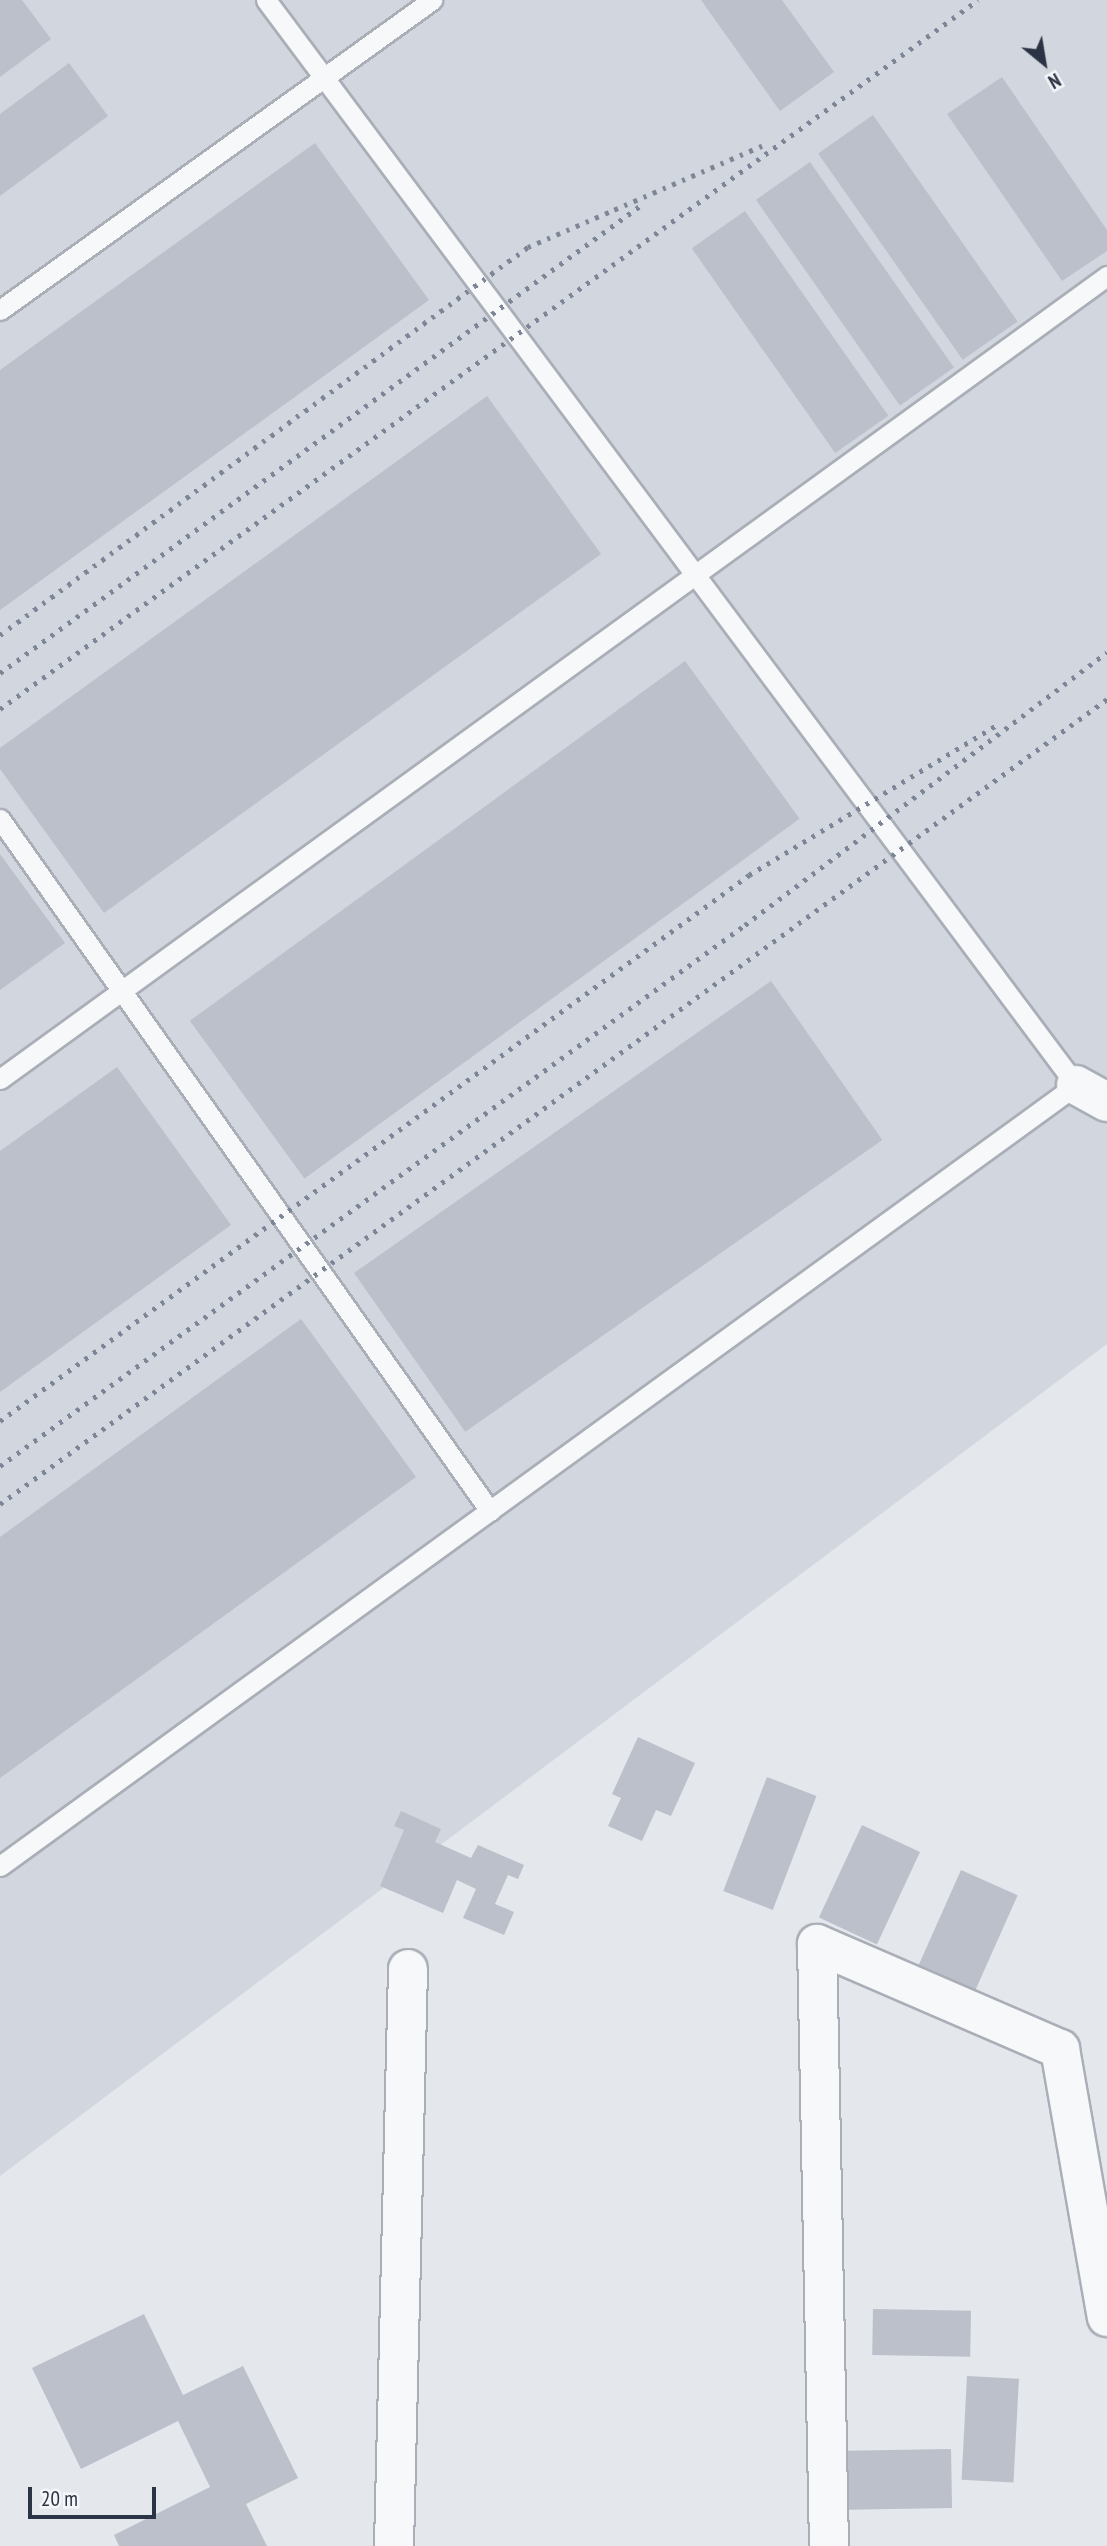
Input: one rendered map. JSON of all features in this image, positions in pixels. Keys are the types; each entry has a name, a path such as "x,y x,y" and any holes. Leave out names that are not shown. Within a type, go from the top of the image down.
{"street":[{"path":"830,2546 817,1944 1060,2049 1107,2316"},
{"path":"394,2546 408,1969"}],"lane":[{"path":"0,1866 491,1511 1092,1094 695,575 266,0"},
{"path":"0,310 432,0"},
{"path":"0,1079 1107,276"},
{"path":"0,819 491,1511"}],"shaded area":[{"path":"0,0 1107,0 1107,1344 0,2176"}],"building":[{"path":"0,0 22,0 51,39 0,77"},
{"path":"701,0 782,0 834,72 780,111"},
{"path":"69,63 108,116 0,196 0,114"},
{"path":"1002,77 1107,230 1107,251 1062,281 947,114"},
{"path":"873,115 1018,321 963,360 818,153"},
{"path":"315,143 429,300 0,610 0,370"},
{"path":"810,162 954,368 900,405 756,200"},
{"path":"745,211 888,416 835,453 692,248"},
{"path":"487,396 601,554 104,913 0,769 0,748"},
{"path":"685,661 800,819 304,1178 190,1021"},
{"path":"0,854 65,943 0,990"},
{"path":"771,981 882,1140 465,1432 354,1273"},
{"path":"117,1067 231,1225 0,1392 0,1151"},
{"path":"301,1319 416,1477 0,1778 0,1537"},
{"path":"638,1737 695,1763 671,1816 656,1810 642,1841 608,1826 621,1798 612,1794"},
{"path":"767,1777 816,1796 773,1910 723,1891"},
{"path":"401,1811 441,1829 435,1842 471,1858 478,1845 524,1865 518,1879 508,1875 495,1904 514,1912 504,1935 463,1918 476,1889 457,1880 443,1913 380,1886 404,1830 394,1826"},
{"path":"862,1825 920,1852 877,1944 819,1917"},
{"path":"961,1870 1018,1895 972,1998 915,1973"},
{"path":"873,2309 971,2311 970,2357 872,2355"},
{"path":"144,2314 183,2395 243,2366 298,2478 246,2504 267,2546 119,2546 114,2535 210,2487 178,2421 81,2469 32,2368"},
{"path":"967,2376 1019,2379 1013,2483 962,2480"},
{"path":"951,2449 952,2508 847,2510 846,2451"}],"railway":[{"path":"0,709 978,0"},
{"path":"0,635 528,247 766,144"},
{"path":"0,673 640,206"},
{"path":"0,1466 745,925 1107,652"},
{"path":"0,1504 1107,699"},
{"path":"0,1421 749,875 995,726"}]}
